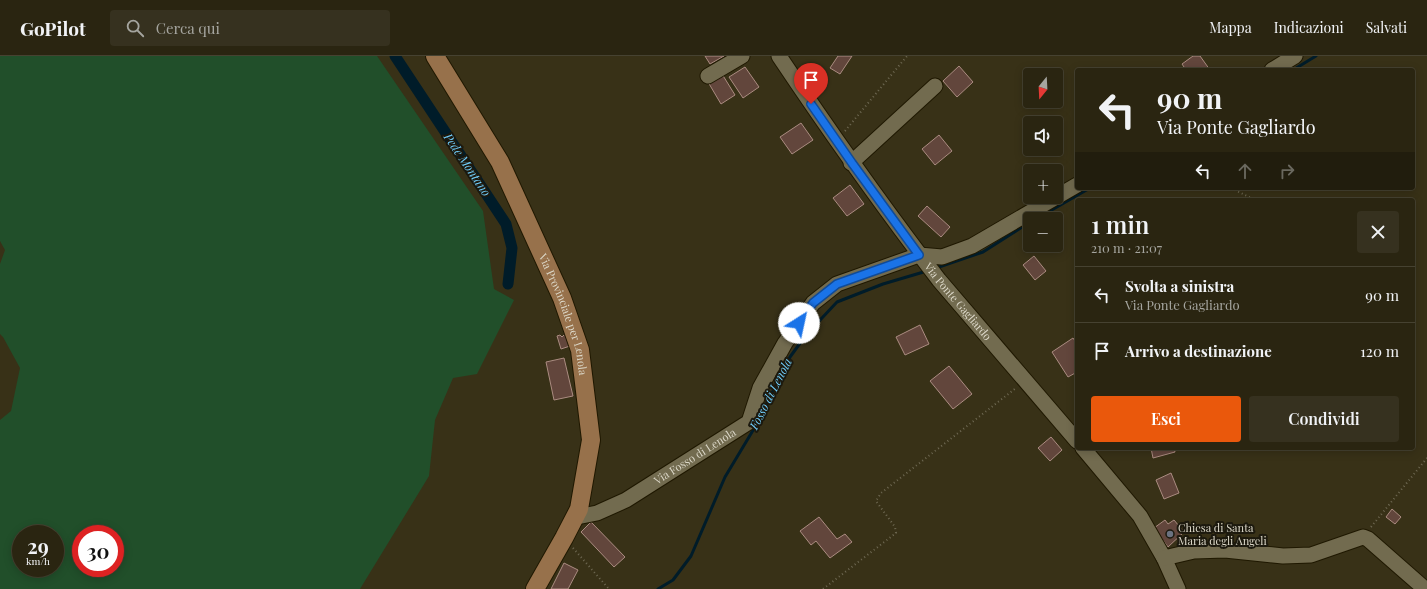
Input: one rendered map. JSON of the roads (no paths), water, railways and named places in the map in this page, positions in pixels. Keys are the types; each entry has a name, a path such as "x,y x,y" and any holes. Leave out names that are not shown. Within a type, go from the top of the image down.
{"main road":[{"name":"Via Provinciale per Lenola","path":"436,56 500,162 562,298 580,350 591,440 579,509 535,589"}],"street":[{"path":"708,76 742,56"},
{"name":"Via Ponte Gagliardo","path":"779,56 835,140 923,261 1075,439"},
{"path":"1275,68 1295,56"},
{"path":"852,163 935,86"},
{"name":"Via Fosso di Lenola","path":"576,514 582,516 597,512 626,500 749,422 760,388 785,343 813,303 837,284 942,257 972,246 1075,186"},
{"path":"1084,450 1140,516 1164,558 1178,589"},
{"path":"1164,558 1194,551 1217,550 1283,556 1311,555 1363,538 1368,539 1425,589"}],"waterway":[{"name":"Pede Montano","path":"395,56 506,224 512,248 508,284"},
{"name":"Fosso di Lenola","path":"1296,68 1316,56"},
{"name":"Fosso di Lenola","path":"1048,212 1087,190"},
{"name":"Fosso di Lenola","path":"936,268 983,252 1023,226"},
{"name":"Fosso di Lenola","path":"658,589 673,580 691,556 725,477 755,427 790,357 806,335 837,302 883,284 927,271"}],"place":[{"name":"Chiesa di Santa Maria degli Angeli","path":"1170,534"}]}
